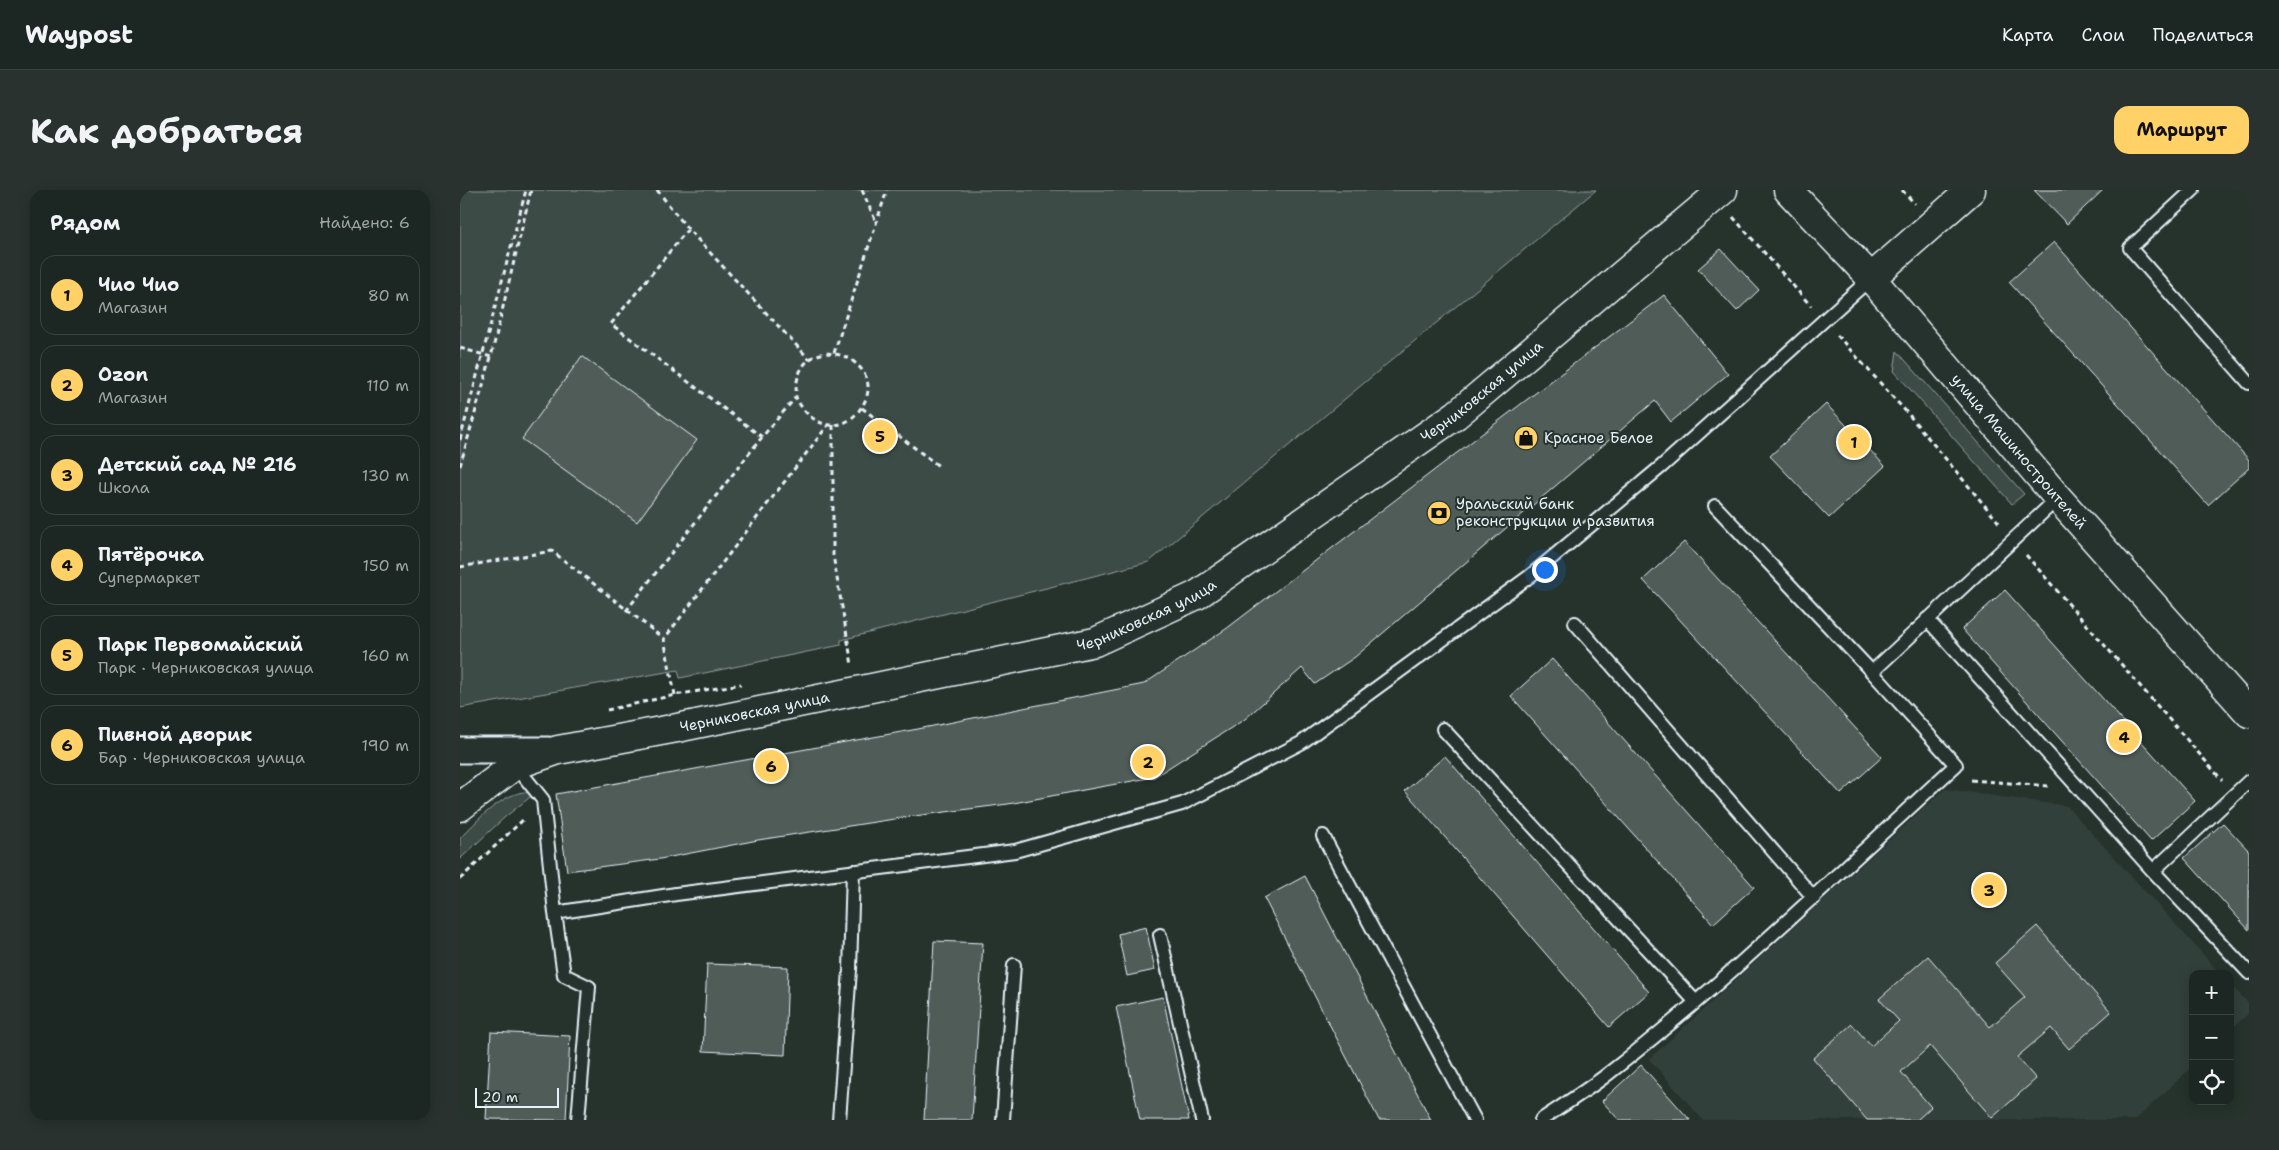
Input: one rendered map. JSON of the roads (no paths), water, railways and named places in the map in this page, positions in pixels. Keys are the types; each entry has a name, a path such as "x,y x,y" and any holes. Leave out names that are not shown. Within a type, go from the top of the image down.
{"street":[{"name":"улица Машиностроителей","path":"1788,190 1871,278 2058,498 2249,713"},
{"path":"1871,278 1971,190"},
{"name":"Черниковская улица","path":"460,807 515,765 558,750 677,728 1095,642 1197,595 1456,415 1719,194"},
{"path":"460,750 558,750"}],"lane":[{"path":"2193,190 2130,248 2249,383"},
{"path":"556,913 676,894 1014,851 1182,804 1301,743 1530,576 1662,466 1823,319 1871,278"},
{"path":"1872,672 2058,498"},
{"path":"1541,1120 1603,1078 1695,1001 1814,898 1956,765 1872,672 1715,506"},
{"path":"1927,619 2078,788 2249,973"},
{"path":"1575,623 1814,898"},
{"path":"1443,729 1695,1001"},
{"path":"515,765 543,800 564,975 590,987 578,1120"},
{"path":"2153,870 2249,781"},
{"path":"1322,836 1475,1120"},
{"path":"839,1120 850,970 853,871"},
{"path":"1160,935 1202,1120"},
{"path":"1003,1120 1014,965"}],"place":[{"name":"Парк Первомайский","path":"880,436"},
{"name":"Красное Белое","path":"1526,438"},
{"name":"Чио Чио","path":"1854,442"},
{"name":"Уральский банк реконструкции и развития","path":"1439,513"},
{"name":"Пятёрочка","path":"2124,737"},
{"name":"Ozon","path":"1148,762"},
{"name":"Пивной дворик","path":"771,766"},
{"name":"Детский сад № 216","path":"1989,890"}]}
